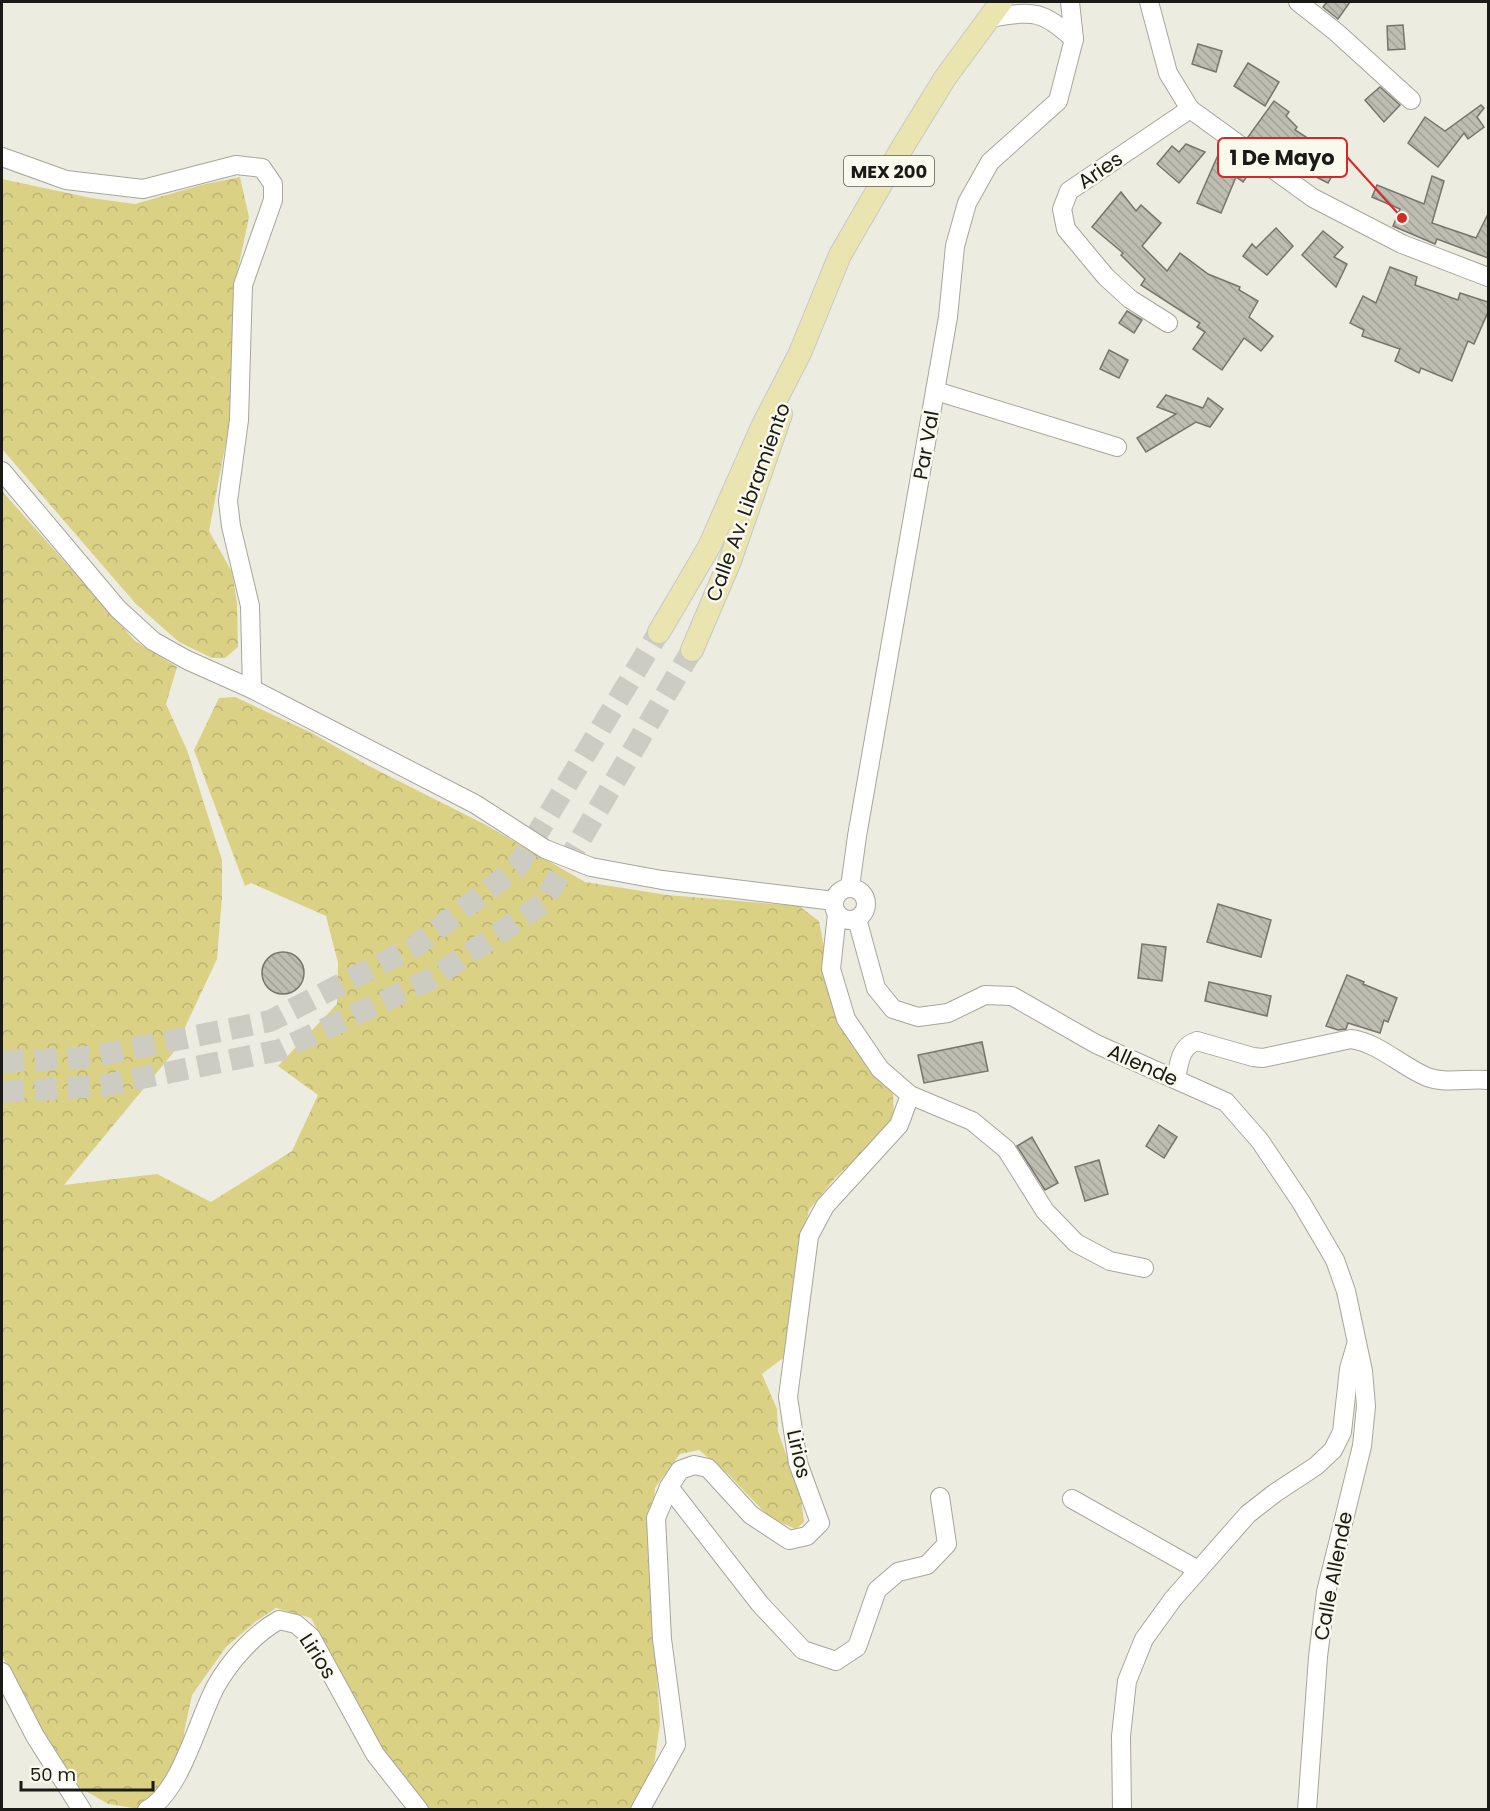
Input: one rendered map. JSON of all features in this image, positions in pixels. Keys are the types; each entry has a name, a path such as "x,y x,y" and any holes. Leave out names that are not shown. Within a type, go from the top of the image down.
{"main road":[{"name":"Calle Av. Libramiento","path":"659,632 709,546 762,427 800,353 840,255 939,88 995,10"},
{"name":"Calle Av. Libramiento","path":"692,650 734,550 774,438 800,353"}],"street":[{"name":"Par Val","path":"850,887 856,836 936,391 956,246 967,203 990,162 1058,101 1074,39 1070,2"},
{"path":"1149,2 1168,73 1190,109 1313,198 1402,244 1488,277"},
{"path":"1298,2 1336,32 1411,100"},
{"path":"995,10 1034,13 1050,19 1074,39"},
{"name":"Aries","path":"1168,323 1130,299 1106,277 1066,229 1062,208 1069,191 1190,109"},
{"path":"2,157 66,180 143,189 236,165 262,168 273,184 273,201 243,285 238,420 228,501 231,526 250,606 252,689"},
{"path":"936,391 1117,447"},
{"path":"2,471 118,609 153,641 187,660 252,689 475,804 545,849 591,867 835,907 843,919 850,921 857,919 866,908 866,900 857,889 850,887 837,894 835,907 831,969 846,1019 879,1069 910,1095 972,1121 1006,1149 1045,1211 1076,1243 1110,1261 1144,1268"},
{"name":"Allende","path":"857,919 876,988 893,1009 918,1017 948,1013 986,995 1012,996 1096,1044 1226,1102 1260,1141 1301,1202 1335,1260 1347,1291 1356,1346"},
{"path":"1176,1079 1181,1055 1186,1047 1197,1041 1263,1058 1351,1039 1363,1041 1426,1076 1442,1081 1488,1080"},
{"name":"Lirios","path":"640,1809 676,1744 662,1639 656,1518 669,1487 681,1470 694,1465 708,1468 751,1515 789,1540 807,1536 820,1523 798,1462 788,1397 809,1236 825,1206 898,1125 910,1095"},
{"path":"1122,1809 1121,1736 1127,1681 1144,1639 1173,1599 1248,1514 1316,1466 1333,1450 1342,1432 1348,1369 1356,1346"},
{"name":"Calle Allende","path":"1307,1809 1318,1657 1326,1592 1362,1446 1366,1406 1363,1371 1356,1346"},
{"path":"669,1487 760,1604 803,1650 836,1661 857,1647 877,1590 898,1572 927,1565 947,1544 940,1497"},
{"path":"1072,1499 1198,1570"},
{"name":"Lirios","path":"147,1809 156,1805 178,1772 216,1686 248,1644 265,1628 279,1620 296,1624 311,1637 375,1754 419,1809"},
{"path":"2,1672 35,1736 82,1809"}],"green space":[{"path":"240,177 249,217 236,278 233,405 209,531 232,572 237,603 238,647 225,658 212,658 179,642 136,604 2,449 2,179 91,198 135,204 201,185"},
{"path":"2,491 135,641 177,667 166,704 187,750 222,860 222,897 217,959 173,1053 64,1185 157,1174 211,1202 292,1151 318,1095 278,1066 337,1004 338,963 326,916 251,883 245,886 194,750 219,698 235,697 312,733 367,765 486,825 585,882 667,895 799,906 819,921 834,999 860,1056 893,1093 894,1118 873,1143 835,1178 809,1210 799,1254 783,1358 762,1374 777,1409 778,1431 801,1498 804,1522 796,1529 770,1518 728,1474 699,1450 680,1454 655,1488 649,1554 660,1723 652,1779 629,1809 430,1809 381,1751 311,1618 276,1608 255,1622 226,1647 192,1695 182,1742 167,1782 140,1809 108,1804 79,1787 34,1721 2,1655"}],"building":[{"path":"1327,2 1350,2 1338,19 1323,7"},
{"path":"1403,25 1405,49 1388,50 1387,26"},
{"path":"1198,44 1222,51 1216,72 1192,64"},
{"path":"1248,63 1279,82 1265,106 1234,86"},
{"path":"1380,87 1400,105 1384,122 1365,100"},
{"path":"1274,101 1289,112 1286,116 1297,127 1295,130 1306,137 1291,157 1268,141 1263,148 1248,137"},
{"path":"1481,105 1484,108 1477,117 1484,127 1468,139 1464,133 1438,167 1408,143 1425,117 1445,131"},
{"path":"1186,144 1205,152 1179,183 1157,164 1172,146 1179,152"},
{"path":"1222,146 1253,168 1243,182 1236,177 1221,213 1197,203"},
{"path":"1313,148 1339,163 1328,183 1314,176 1316,174 1298,162"},
{"path":"1432,176 1444,181 1432,223 1476,238 1488,214 1488,258 1437,239 1435,244 1393,226 1400,209 1372,197 1377,185 1424,204"},
{"path":"1121,192 1136,211 1141,205 1161,223 1142,246 1167,271 1180,253 1208,274 1240,287 1239,290 1258,301 1249,317 1273,336 1261,351 1244,338 1222,370 1193,349 1205,332 1197,327 1200,323 1141,285 1145,279 1121,255 1123,253 1092,227"},
{"path":"1276,228 1293,246 1267,275 1243,256 1252,244 1256,248"},
{"path":"1323,231 1343,247 1334,257 1347,264 1336,287 1302,255"},
{"path":"1390,267 1417,277 1415,285 1458,300 1460,293 1488,302 1488,312 1474,344 1468,341 1452,381 1421,368 1419,373 1395,361 1400,349 1362,336 1364,330 1350,323 1363,296 1376,303"},
{"path":"1127,311 1142,320 1134,333 1119,323"},
{"path":"1109,350 1128,360 1119,378 1100,369"},
{"path":"1166,395 1203,408 1208,398 1223,409 1210,427 1196,422 1146,452 1137,438 1176,414 1157,407"},
{"path":"1218,904 1271,920 1261,957 1207,942"},
{"path":"1142,944 1166,947 1162,981 1138,978"},
{"path":"283,952 291,953 298,958 303,965 303,981 298,988 291,993 283,994 275,993 268,988 263,981 262,973 263,965 268,958 275,953"},
{"path":"1347,975 1397,998 1388,1022 1384,1020 1380,1033 1348,1023 1346,1029 1338,1030 1326,1026"},
{"path":"1209,982 1271,996 1267,1016 1205,1001"},
{"path":"982,1042 988,1071 924,1083 918,1055"},
{"path":"1159,1125 1177,1137 1164,1158 1146,1146"},
{"path":"1032,1137 1058,1183 1045,1190 1017,1146"},
{"path":"1099,1160 1108,1194 1085,1201 1075,1167"}],"tunnel":[{"path":"2,1062 91,1057 270,1021 417,945 517,867 659,632"},
{"path":"2,1092 102,1086 280,1050 433,978 543,903 692,650"}],"place":[{"name":"1 De Mayo","path":"1402,218"}]}
